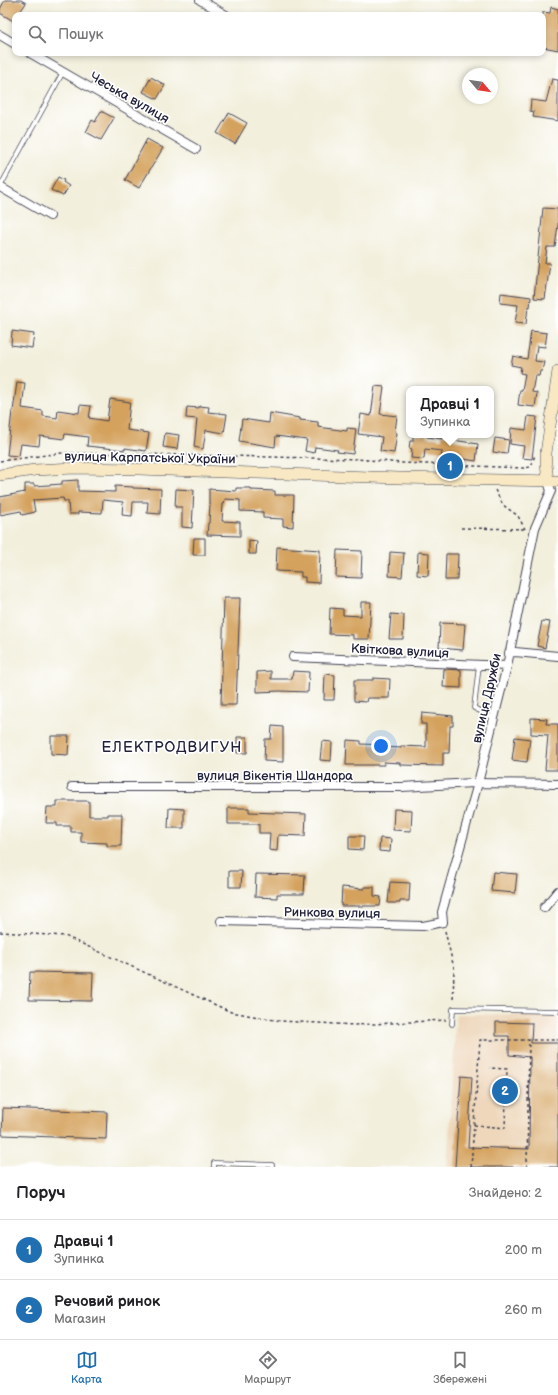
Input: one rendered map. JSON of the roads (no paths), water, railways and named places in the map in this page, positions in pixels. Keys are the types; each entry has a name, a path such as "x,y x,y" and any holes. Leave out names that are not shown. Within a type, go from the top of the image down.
{"main road":[{"path":"553,481 546,464 546,453 558,371"},
{"name":"вулиця Карпатської України","path":"0,475 35,470 74,468 553,481"}],"street":[{"path":"200,0 221,12"},
{"path":"0,36 12,42"},
{"name":"Чеська вулиця","path":"35,56 196,149"},
{"path":"0,187 50,216"},
{"name":"вулиця Дружби","path":"442,922 442,912 478,783 507,666 535,528 553,481"},
{"path":"509,653 514,652 558,656"},
{"name":"Квіткова вулиця","path":"293,657 507,666"},
{"name":"вулиця Вікентія Шандора","path":"72,787 402,787 478,783 558,784"},
{"path":"544,908 558,891"},
{"name":"Ринкова вулиця","path":"221,921 423,926 442,922"}],"lane":[{"path":"0,187 63,72"},
{"path":"479,666 474,708 494,718"},
{"path":"452,1022 453,1009 558,1012"},
{"path":"214,1167 214,1163 272,1165 272,1167"}],"place":[{"name":"Дравці 1","path":"450,466"},
{"name":"Речовий ринок","path":"505,1091"}],"district":[{"name":"ЕЛЕКТРОДВИГУН","path":"172,747"}]}
